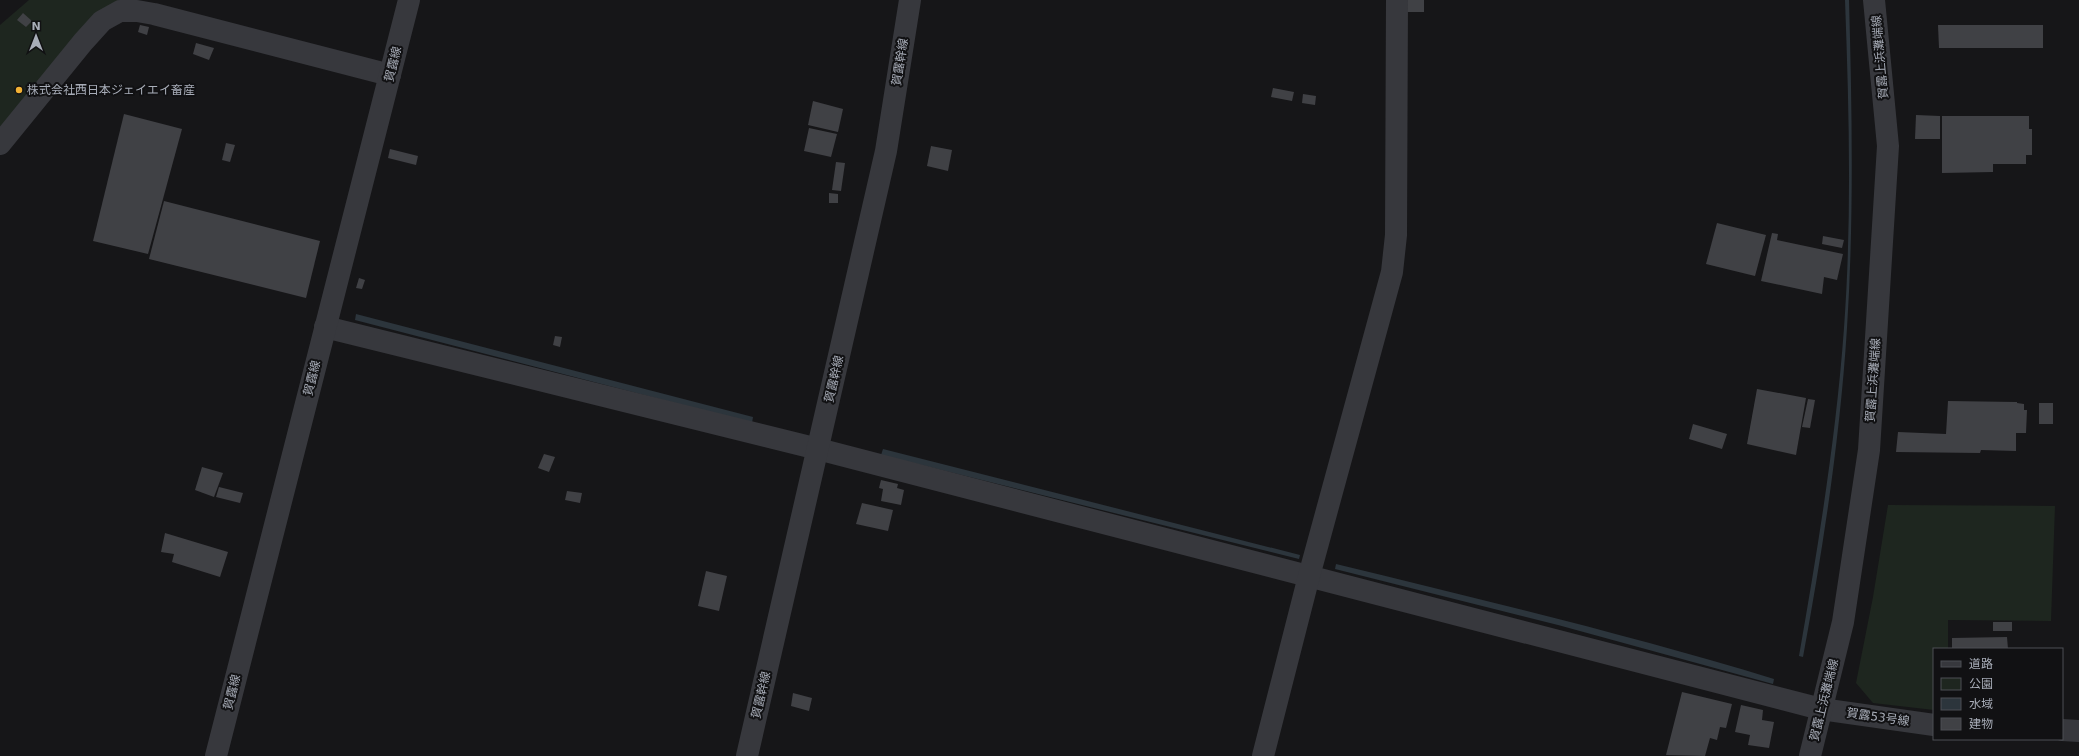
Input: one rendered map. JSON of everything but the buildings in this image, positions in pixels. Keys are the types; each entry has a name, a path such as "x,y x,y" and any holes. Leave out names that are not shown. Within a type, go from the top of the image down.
{"street":[{"name":"賀露線","path":"216,756 409,0"},
{"name":"賀露幹線","path":"747,756 886,152 910,0"},
{"path":"1263,756 1309,576 1392,272 1396,235 1397,0"},
{"name":"賀露上浜灘端線","path":"1810,756 1843,622 1869,450 1888,146 1874,0"},
{"path":"0,144 83,42 102,21 120,11 137,11 154,14 390,75"},
{"name":"賀露53号線","path":"325,327 818,449 1821,710 1933,725"},
{"path":"2063,730 2079,731"}],"green space":[{"name":"株式会社西日本ジェイエイ畜産","path":"29,0 137,0 0,135 0,25"},
{"path":"1888,505 2055,506 2051,621 1948,620 1948,648 1933,648 1933,710 1873,703 1856,683 1873,597"}],"water":[{"path":"1845,0 1849,0 1852,123 1851,246 1847,328 1840,411 1830,493 1803,657 1799,656 1831,451 1841,369 1847,287 1849,123"},
{"path":"356,314 753,417 752,423 355,320"},
{"path":"883,449 1300,555 1299,559 881,455"},
{"path":"1336,564 1556,618 1720,663 1774,679 1773,684 1558,625 1335,569"}],"place":[{"name":"株式会社西日本ジェイエイ畜産","path":"19,90"}]}
